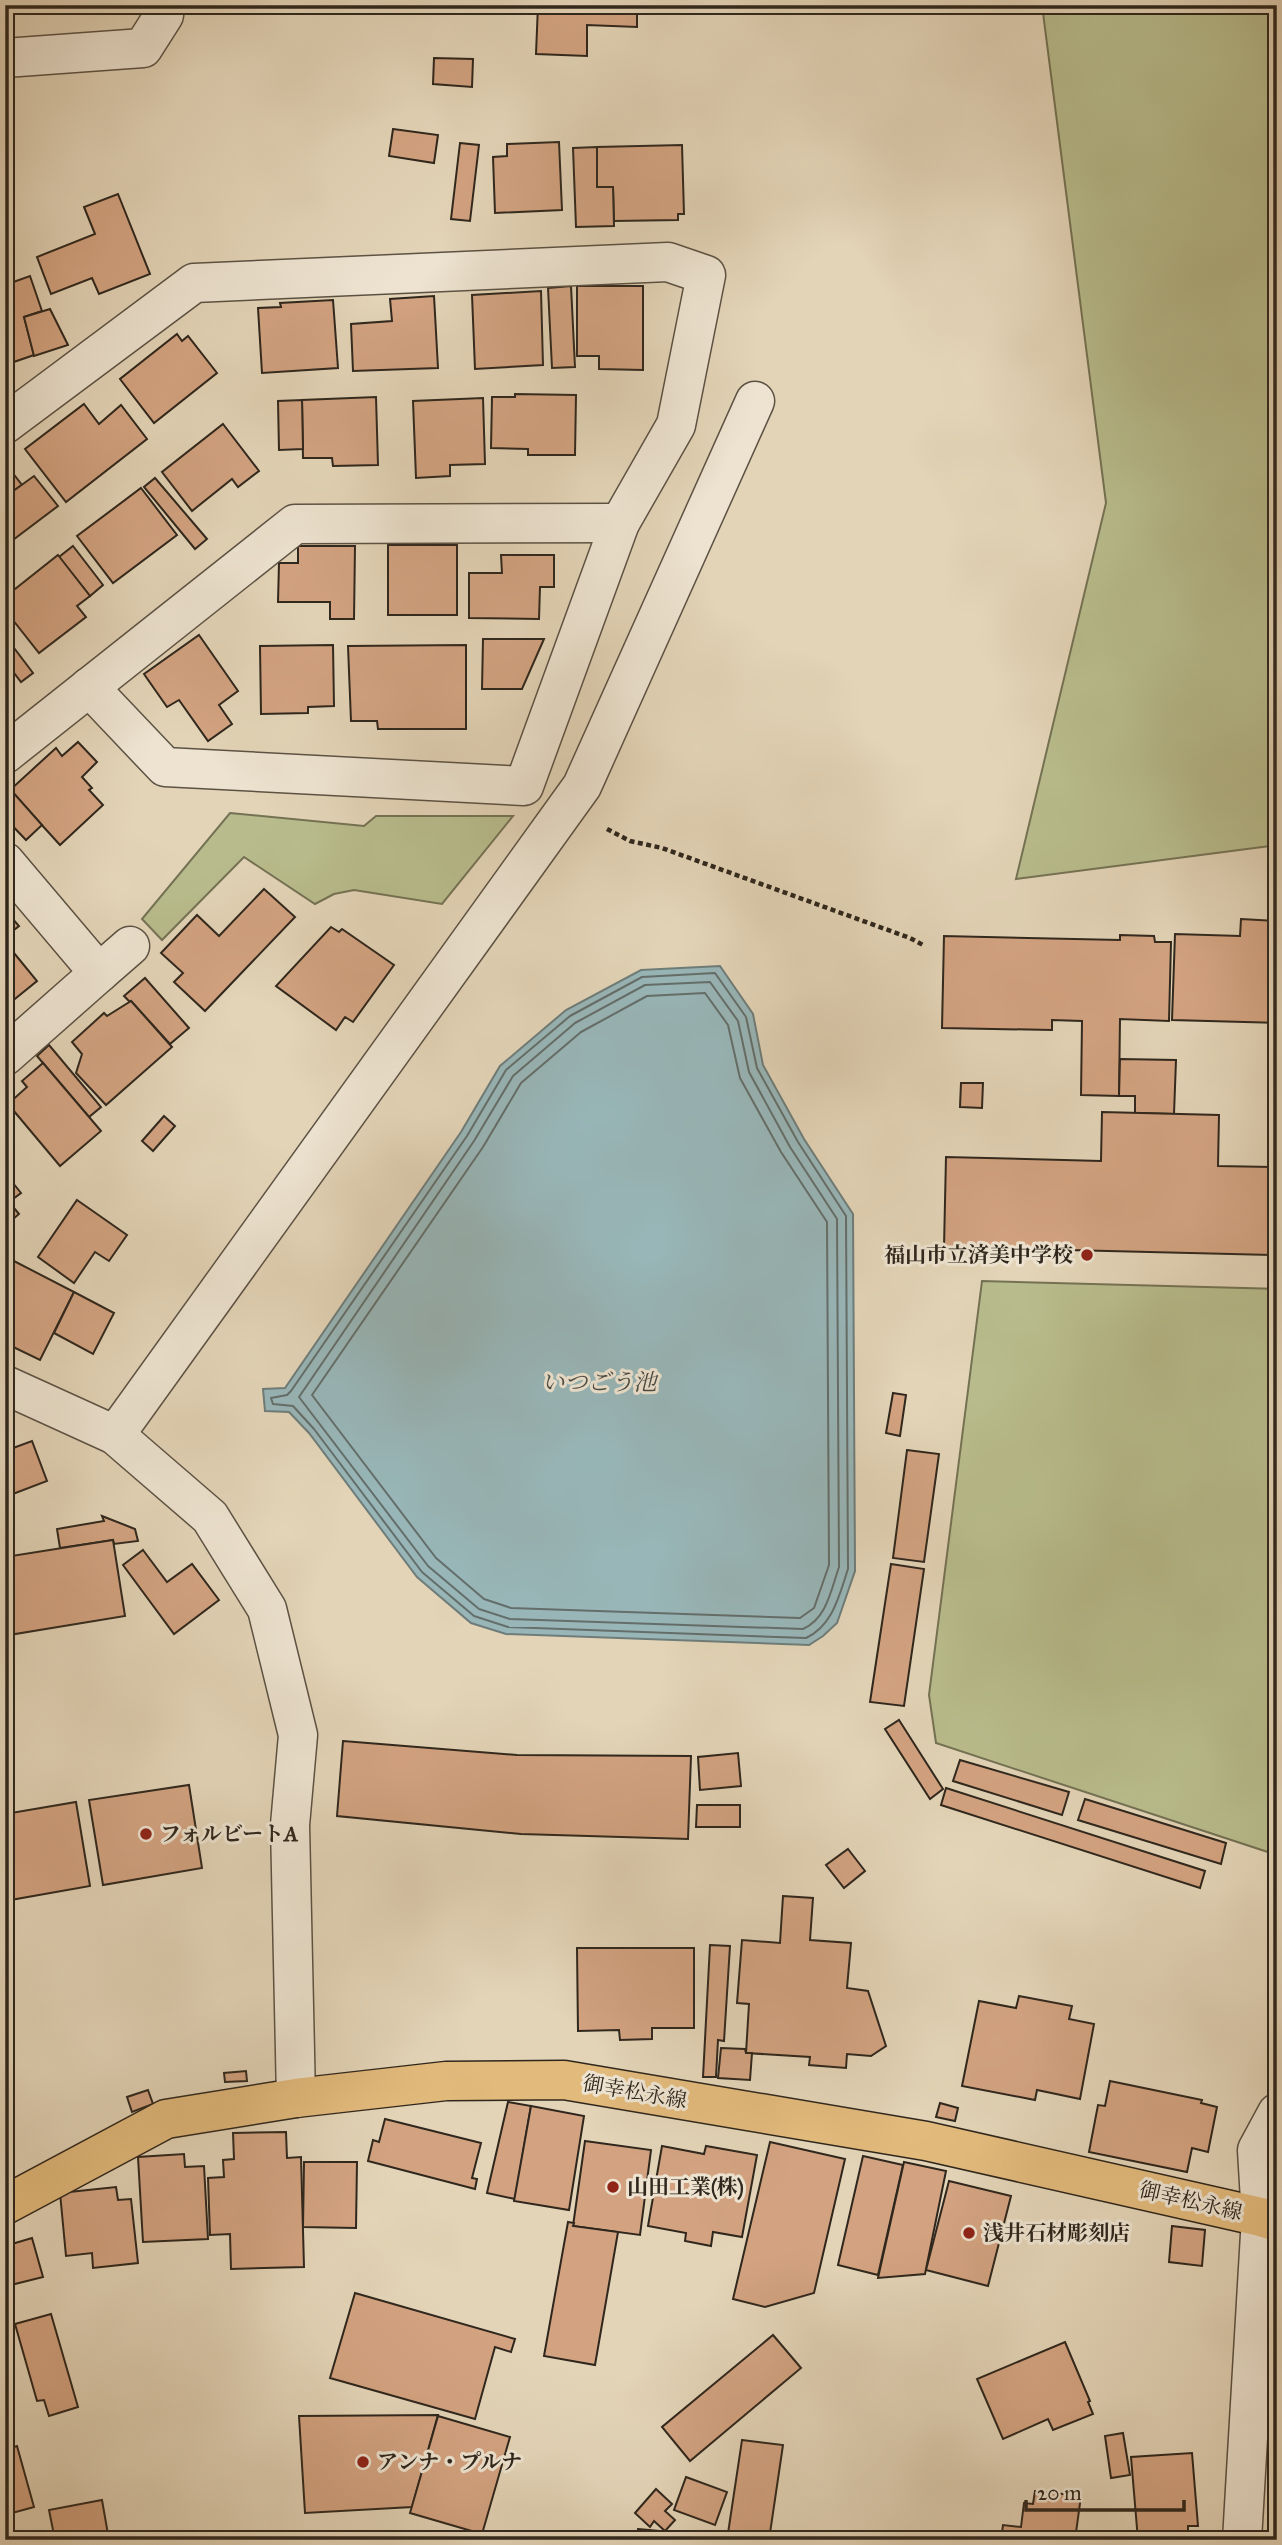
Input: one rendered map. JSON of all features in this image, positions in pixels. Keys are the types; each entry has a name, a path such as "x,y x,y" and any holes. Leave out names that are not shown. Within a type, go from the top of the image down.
{"main road":[{"name":"御幸松永線","path":"5,2205 166,2119 296,2098 446,2081 565,2080 926,2141 1269,2219"}],"street":[{"path":"5,58 143,48 164,15 164,5"},
{"path":"5,424 194,283 668,262 706,275 676,425 620,523 524,786 166,767 89,687"},
{"path":"116,1436 582,786 755,401"},
{"path":"5,754 295,524 620,523"},
{"path":"5,862 99,973"},
{"path":"5,1056 130,946"},
{"path":"5,1385 116,1436 210,1517 267,1609 298,1735 290,1825 296,2098"},
{"path":"1242,2540 1269,2219 1257,2150 1277,2113"}],"path":[{"path":"565,809 630,841 674,853 923,945"}],"green space":[{"path":"1042,5 1277,5 1277,845 1016,879 1106,503"},
{"path":"230,813 364,826 376,816 513,816 442,904 354,890 334,894 315,904 244,857 162,940 142,919"},
{"path":"982,1281 1277,1289 1277,1855 936,1743 929,1695"}],"water":[{"name":"いつごう池","path":"720,966 753,1014 763,1065 804,1139 853,1214 855,1571 837,1623 809,1645 506,1634 471,1623 417,1577 309,1433 289,1412 265,1411 263,1389 285,1388 461,1132 500,1066 566,1010 641,970"}],"building":[{"path":"538,5 637,5 637,27 587,25 587,56 536,54"},
{"path":"434,58 473,59 472,87 433,84"},
{"path":"393,129 438,135 434,163 389,156"},
{"path":"559,142 562,210 495,213 493,157 507,156 507,144"},
{"path":"460,143 479,145 470,221 451,219"},
{"path":"682,145 684,214 678,214 678,220 614,221 613,187 597,187 597,147"},
{"path":"597,147 597,187 613,187 614,226 576,227 573,148"},
{"path":"118,194 150,274 99,294 92,278 51,294 37,257 95,234 84,207"},
{"path":"30,276 42,311 24,317 34,355 5,365 5,285"},
{"path":"571,286 575,367 552,368 548,288"},
{"path":"577,286 643,286 643,370 599,369 599,356 577,356"},
{"path":"541,291 543,365 475,369 472,295"},
{"path":"434,296 438,368 353,371 351,324 392,321 390,299"},
{"path":"333,300 338,368 262,373 258,308 281,307 280,303"},
{"path":"50,309 68,345 34,356 24,317"},
{"path":"177,334 182,341 188,336 217,373 154,423 120,379"},
{"path":"515,394 576,395 575,455 528,455 528,449 491,448 492,397 515,397"},
{"path":"376,397 378,465 333,466 332,458 303,458 302,400"},
{"path":"483,398 485,464 450,465 450,476 416,478 413,401"},
{"path":"302,400 303,449 279,450 278,401"},
{"path":"84,404 99,424 121,405 147,439 66,502 25,449"},
{"path":"223,424 259,471 238,487 232,479 192,511 162,472"},
{"path":"5,463 22,485 5,497"},
{"path":"34,476 58,506 5,546 5,497"},
{"path":"155,478 207,539 195,549 144,487"},
{"path":"141,488 177,535 113,583 77,536"},
{"path":"388,545 457,545 457,615 388,615"},
{"path":"73,546 103,585 90,596 59,557"},
{"path":"298,546 355,546 354,619 330,619 330,602 278,602 279,563 298,563"},
{"path":"58,555 90,596 77,606 86,617 39,653 5,610 5,597"},
{"path":"501,555 554,555 554,587 540,587 539,619 469,618 469,573 502,573"},
{"path":"199,635 238,691 219,705 232,724 208,741 179,700 167,707 144,674"},
{"path":"5,636 33,673 21,682 5,661"},
{"path":"483,639 544,639 522,689 482,689"},
{"path":"333,645 334,706 308,707 308,713 261,714 260,646"},
{"path":"466,645 466,729 378,729 377,721 351,721 348,646"},
{"path":"78,742 97,762 82,777 92,788 89,790 103,805 60,845 10,790 56,748 62,756"},
{"path":"11,790 42,825 26,840 5,818 5,795"},
{"path":"264,889 295,917 205,1011 174,982 183,973 161,953 197,915 219,936"},
{"path":"5,910 19,926 5,937"},
{"path":"1241,919 1277,921 1277,1023 1172,1020 1175,934 1240,936"},
{"path":"331,927 339,932 342,929 394,965 353,1022 345,1017 336,1030 276,986"},
{"path":"1120,935 1154,936 1155,942 1171,942 1169,1021 1120,1019 1119,1096 1081,1095 1082,1021 1052,1020 1052,1030 942,1028 944,936 1120,940"},
{"path":"5,942 37,981 5,1007"},
{"path":"145,978 189,1028 170,1044 124,996"},
{"path":"131,1001 172,1047 106,1105 76,1073 82,1054 72,1042 104,1013 107,1016"},
{"path":"49,1045 101,1107 89,1117 37,1056"},
{"path":"1120,1059 1176,1060 1174,1114 1135,1113 1135,1096 1119,1096"},
{"path":"43,1063 101,1131 60,1166 8,1104 27,1087 22,1081"},
{"path":"961,1083 983,1083 982,1108 960,1107"},
{"path":"1102,1112 1219,1115 1218,1166 1277,1167 1277,1255 944,1247 946,1157 1101,1161"},
{"path":"164,1116 175,1126 153,1151 142,1141"},
{"path":"5,1173 21,1193 9,1202 19,1214 5,1226"},
{"path":"77,1200 127,1235 109,1261 95,1252 74,1283 38,1257"},
{"path":"12,1260 74,1292 40,1360 5,1343 5,1273"},
{"path":"74,1292 114,1313 93,1354 54,1333"},
{"path":"893,1393 906,1395 900,1436 886,1433"},
{"path":"32,1441 47,1481 5,1497 5,1451"},
{"path":"907,1450 939,1454 924,1562 893,1558"},
{"path":"102,1516 135,1529 138,1541 114,1544 113,1540 60,1548 57,1529 104,1521"},
{"path":"113,1540 125,1616 9,1635 5,1609 5,1557"},
{"path":"143,1550 167,1582 192,1564 219,1600 174,1634 123,1565"},
{"path":"891,1564 924,1569 904,1706 870,1702"},
{"path":"899,1720 943,1789 930,1799 885,1729"},
{"path":"343,1741 517,1755 691,1756 688,1839 521,1834 337,1816"},
{"path":"738,1753 741,1786 700,1790 698,1757"},
{"path":"960,1760 1069,1792 1062,1815 953,1781"},
{"name":"フォルビートA","path":"189,1785 202,1868 103,1885 89,1800"},
{"path":"946,1788 1205,1871 1200,1888 941,1805"},
{"path":"1085,1799 1226,1843 1221,1864 1078,1820"},
{"path":"76,1802 90,1886 5,1901 5,1814"},
{"path":"697,1805 740,1805 740,1827 696,1827"},
{"path":"848,1849 865,1871 844,1888 826,1865"},
{"path":"783,1896 813,1898 810,1940 851,1943 847,1988 868,1991 886,2046 871,2056 847,2054 846,2068 809,2065 810,2057 746,2053 749,2004 737,2003 742,1940 780,1943"},
{"path":"710,1945 730,1946 724,2041 718,2040 716,2077 703,2077"},
{"path":"577,1948 694,1948 694,2028 652,2028 652,2039 620,2040 619,2030 578,2031"},
{"path":"1019,1996 1072,2006 1069,2019 1094,2024 1080,2099 1037,2090 1035,2100 962,2086 979,2001 1016,2008"},
{"path":"721,2048 745,2049 746,2053 752,2053 750,2080 718,2078"},
{"path":"246,2071 247,2081 225,2082 224,2073"},
{"path":"1110,2081 1202,2100 1201,2103 1217,2107 1208,2152 1192,2148 1187,2172 1089,2152 1098,2105 1105,2106"},
{"path":"148,2090 153,2104 132,2112 127,2097"},
{"path":"508,2102 531,2106 515,2199 487,2193"},
{"path":"940,2103 958,2108 955,2121 936,2117"},
{"path":"531,2106 584,2116 569,2210 514,2201"},
{"path":"385,2119 481,2143 472,2178 477,2179 475,2189 368,2161 373,2140 379,2142"},
{"path":"286,2132 287,2158 301,2157 304,2267 231,2269 230,2234 210,2235 208,2178 224,2177 223,2160 234,2159 233,2133"},
{"name":"山田工業(株)","path":"585,2141 651,2150 640,2235 573,2226"},
{"path":"770,2142 845,2159 814,2293 765,2307 733,2299"},
{"path":"662,2146 704,2154 706,2146 757,2155 742,2237 713,2232 711,2246 685,2241 686,2233 648,2226"},
{"path":"184,2154 185,2167 204,2166 208,2239 143,2242 138,2157"},
{"path":"863,2156 903,2165 878,2275 838,2265"},
{"path":"304,2162 357,2162 356,2228 303,2227"},
{"path":"904,2162 946,2171 925,2274 878,2278"},
{"name":"浅井石材彫刻店","path":"949,2181 1011,2196 988,2286 926,2270"},
{"path":"116,2187 118,2200 131,2199 138,2263 93,2268 92,2253 66,2256 60,2193"},
{"path":"568,2222 574,2223 573,2226 618,2232 595,2365 544,2356"},
{"path":"1172,2226 1205,2230 1202,2266 1169,2262"},
{"path":"32,2238 43,2277 7,2286 5,2246"},
{"path":"355,2293 515,2339 511,2352 495,2347 475,2419 330,2378"},
{"path":"51,2314 78,2407 49,2416 44,2400 37,2401 15,2324"},
{"path":"773,2335 801,2368 690,2461 662,2427"},
{"path":"1065,2342 1093,2414 1053,2430 1048,2419 1003,2439 977,2379"},
{"name":"アンナ・プルナ","path":"438,2415 412,2507 305,2513 299,2416"},
{"path":"438,2416 510,2437 482,2534 410,2513"},
{"path":"1123,2433 1130,2475 1111,2478 1105,2436"},
{"path":"742,2440 783,2445 769,2540 727,2540"},
{"path":"17,2446 34,2507 5,2515 5,2450"},
{"path":"1192,2453 1198,2526 1188,2526 1188,2534 1163,2536 1164,2540 1138,2540 1131,2457"},
{"path":"686,2477 727,2492 715,2525 674,2510"},
{"path":"656,2489 672,2504 665,2511 675,2520 665,2531 654,2521 650,2527 635,2513"},
{"path":"1035,2491 1081,2496 1075,2540 1001,2540 1003,2525 1021,2527 1024,2503 1033,2504"},
{"path":"102,2500 109,2540 55,2540 49,2510"},
{"path":"638,2529 670,2532 669,2540 637,2540"}],"place":[{"name":"福山市立済美中学校","path":"1087,1255"},
{"name":"フォルビートA","path":"146,1834"},
{"name":"山田工業(株)","path":"613,2187"},
{"name":"浅井石材彫刻店","path":"969,2233"},
{"name":"アンナ・プルナ","path":"363,2462"}]}
